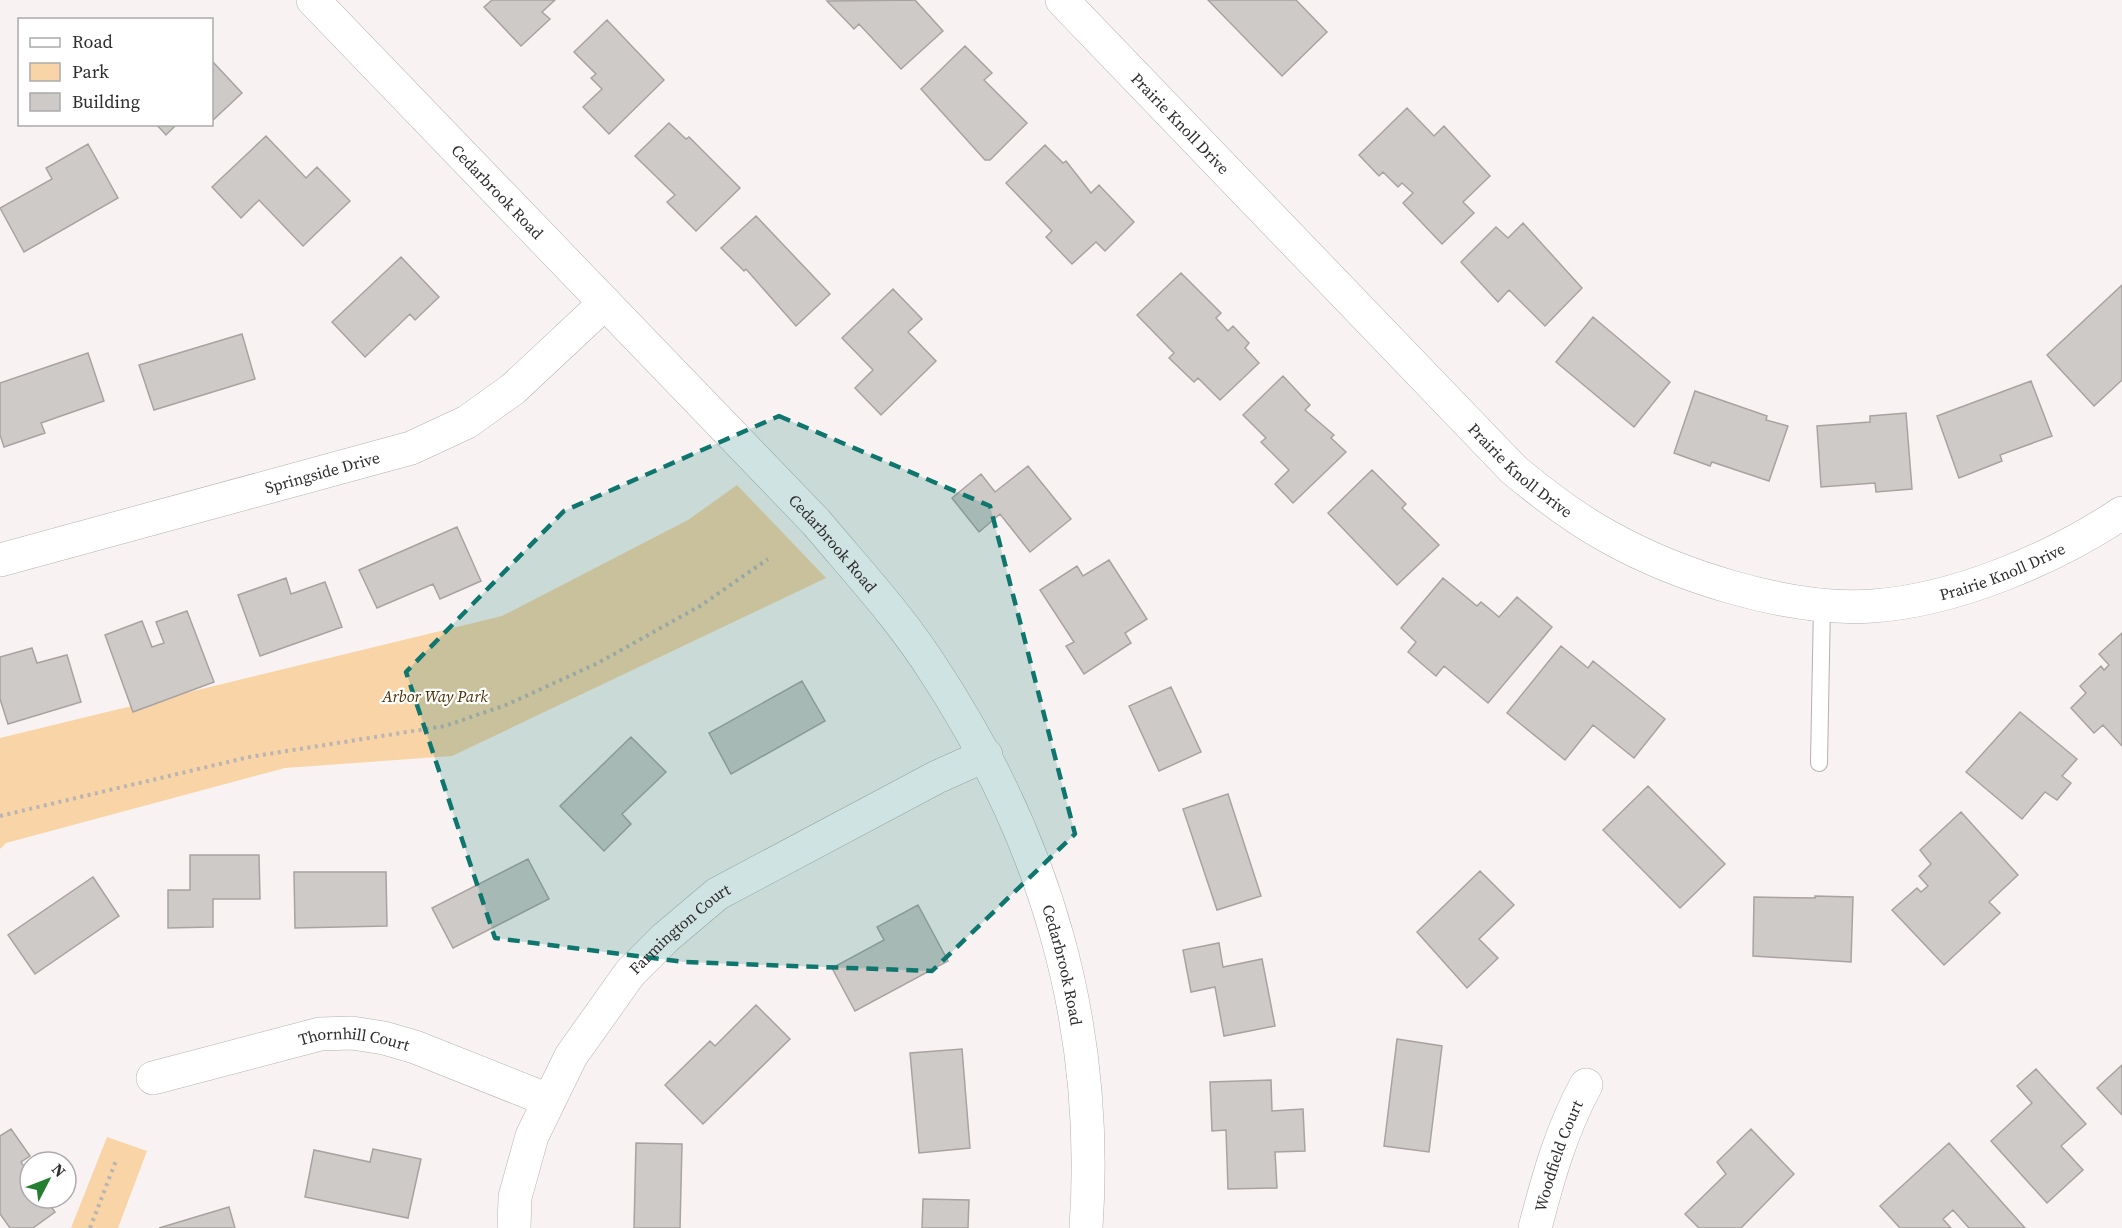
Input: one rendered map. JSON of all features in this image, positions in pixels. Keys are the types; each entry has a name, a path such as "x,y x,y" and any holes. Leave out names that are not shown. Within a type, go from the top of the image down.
{"street":[{"name":"Cedarbrook Road","path":"313,0 816,522 893,613 935,671 986,755 1026,839 1050,907 1065,965 1079,1040 1087,1109 1086,1228"},
{"name":"Prairie Knoll Drive","path":"1062,0 1479,436 1544,495 1606,536 1674,567 1751,592 1822,604 1871,606 1925,599 2030,564 2085,537 2122,513"},
{"name":"Springside Drive","path":"0,560 411,448 467,422 513,389 605,303"},
{"name":"Farmington Court","path":"514,1228 515,1197 532,1136 548,1100 571,1056 630,973 665,938 717,894 937,777 986,755"},
{"name":"Thornhill Court","path":"153,1078 320,1034 352,1033 384,1038 416,1047 548,1100"},
{"name":"Woodfield Court","path":"1535,1228 1559,1141 1567,1119 1586,1085"}],"lane":[{"path":"1819,763 1822,604"}],"path":[{"path":"0,816 249,757 445,726 506,705 598,663 700,606 768,559"},
{"path":"90,1228 117,1158"}],"highlighted area":[{"path":"779,416 990,506 1075,834 932,971 684,962 495,938 406,672 564,511"}],"green space":[{"name":"Arbor Way Park","path":"737,485 826,578 452,756 285,768 6,843 0,849 0,738 502,616 688,520"},
{"path":"107,1137 147,1151 118,1228 71,1228"}],"building":[{"path":"492,0 555,0 542,12 550,19 521,46 484,7"},
{"path":"915,0 943,31 901,69 859,24 854,29 827,1"},
{"path":"1208,0 1296,0 1327,32 1282,76"},
{"path":"607,20 664,80 609,134 583,107 602,89 591,78 596,74 574,52"},
{"path":"965,46 992,73 984,80 1027,123 990,160 985,160 921,89"},
{"path":"213,62 242,93 213,120"},
{"path":"1407,108 1434,136 1444,126 1490,176 1463,202 1474,213 1442,244 1403,203 1413,193 1402,183 1398,187 1383,172 1379,176 1359,155"},
{"path":"669,123 686,139 689,137 740,188 696,231 667,202 675,195 635,156"},
{"path":"158,126 175,126 166,135"},
{"path":"266,136 306,178 317,167 350,201 303,246 259,200 241,218 212,187"},
{"path":"88,144 118,198 24,252 0,208 52,179 46,168"},
{"path":"1045,145 1063,163 1066,161 1091,193 1099,185 1134,222 1105,251 1096,242 1072,264 1046,237 1052,231 1006,183"},
{"path":"756,216 830,294 796,326 746,269 744,271 721,248"},
{"path":"1523,223 1582,288 1545,326 1509,290 1498,302 1461,262 1496,227 1508,238"},
{"path":"401,257 439,297 415,320 410,314 365,357 332,322"},
{"path":"1181,273 1221,313 1216,318 1228,331 1233,326 1249,343 1245,348 1259,363 1220,400 1198,378 1194,382 1169,358 1174,353 1137,315"},
{"path":"2122,285 2122,380 2094,406 2047,355"},
{"path":"893,289 922,319 908,332 936,361 881,415 855,388 873,370 842,338"},
{"path":"1593,317 1670,382 1634,427 1556,362"},
{"path":"242,334 255,379 154,410 139,365"},
{"path":"88,353 104,401 41,423 45,433 4,447 0,435 0,383"},
{"path":"1283,376 1310,405 1305,410 1334,435 1331,438 1346,452 1293,503 1275,484 1289,470 1261,442 1266,438 1243,415"},
{"path":"2031,381 2052,436 2000,455 2002,461 1959,478 1937,416"},
{"path":"1695,391 1767,416 1766,420 1788,426 1769,481 1712,462 1710,466 1674,453"},
{"path":"1906,413 1912,489 1876,492 1875,483 1821,487 1817,426 1870,422 1870,416"},
{"path":"1028,466 1071,519 1030,552 1000,514 979,532 952,498 981,474 995,492"},
{"path":"1372,470 1406,504 1402,508 1439,545 1397,585 1328,513"},
{"path":"457,527 481,581 440,599 433,584 377,608 359,570"},
{"path":"1109,560 1147,619 1125,633 1131,643 1084,674 1066,646 1074,642 1040,590 1077,566 1083,576"},
{"path":"286,578 291,594 325,582 342,627 260,656 238,595"},
{"path":"1443,578 1477,606 1481,602 1499,617 1517,597 1552,627 1488,703 1444,666 1436,676 1408,652 1416,642 1401,628"},
{"path":"187,611 214,682 133,712 105,635 142,621 152,647 164,643 156,622"},
{"path":"2122,633 2122,746 2103,725 2094,733 2071,708 2086,693 2080,686 2101,666 2104,670 2109,665 2099,654"},
{"path":"1561,646 1588,668 1593,661 1665,719 1634,758 1593,725 1565,760 1507,713"},
{"path":"32,648 37,663 67,655 81,702 8,724 0,699 0,657"},
{"path":"802,681 825,721 731,774 709,733"},
{"path":"1171,687 1201,752 1159,771 1129,706"},
{"path":"2020,712 2077,759 2062,776 2071,783 2057,800 2045,792 2022,819 1966,772"},
{"path":"631,737 666,772 622,814 631,824 604,851 560,806"},
{"path":"1648,786 1725,864 1680,908 1603,830"},
{"path":"1228,794 1261,896 1217,910 1183,809"},
{"path":"1961,812 2018,875 1989,902 2000,913 1944,965 1892,910 1917,888 1921,892 1928,886 1919,876 1931,864 1920,850"},
{"path":"190,855 259,855 260,899 213,899 213,927 168,928 168,890 190,890"},
{"path":"528,859 549,899 453,948 432,908"},
{"path":"1480,871 1514,905 1479,939 1498,958 1467,988 1417,932"},
{"path":"294,872 386,872 387,926 295,928"},
{"path":"93,877 119,916 35,974 8,935"},
{"path":"1815,896 1853,897 1851,962 1753,956 1754,897 1815,898"},
{"path":"918,905 948,961 855,1011 832,968 884,940 877,927"},
{"path":"1219,943 1223,967 1262,959 1275,1026 1224,1036 1215,987 1191,992 1183,950"},
{"path":"756,1005 790,1039 703,1124 665,1085 710,1041 715,1046"},
{"path":"1397,1039 1442,1046 1429,1152 1384,1146"},
{"path":"962,1049 970,1148 919,1153 910,1053"},
{"path":"2122,1065 2122,1115 2097,1088"},
{"path":"2036,1069 2086,1124 2061,1146 2083,1170 2047,1203 1991,1141 2032,1103 2017,1086"},
{"path":"1271,1080 1272,1111 1303,1109 1305,1151 1275,1152 1277,1188 1228,1189 1226,1130 1212,1131 1210,1082"},
{"path":"11,1129 26,1150 18,1150 18,1210 54,1210 55,1212 33,1228 10,1228 0,1214 0,1136"},
{"path":"1751,1129 1794,1174 1741,1228 1699,1228 1685,1214 1726,1174 1717,1162"},
{"path":"636,1143 682,1144 680,1228 634,1228"},
{"path":"1949,1143 2025,1228 1969,1228 1953,1210 1943,1219 1951,1228 1900,1228 1880,1206"},
{"path":"373,1149 421,1159 408,1218 305,1197 314,1150 370,1162"},
{"path":"923,1199 969,1200 968,1228 922,1228"},
{"path":"229,1207 235,1228 159,1228"}]}
